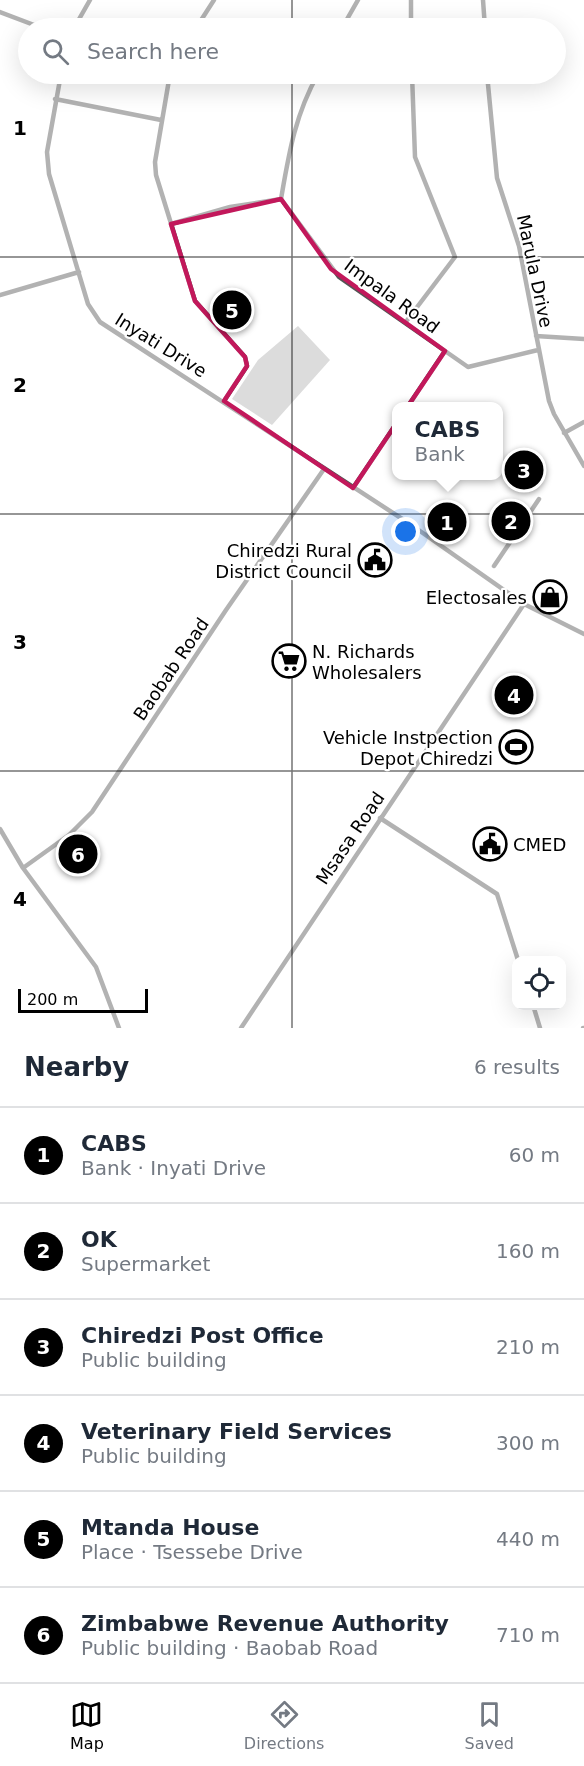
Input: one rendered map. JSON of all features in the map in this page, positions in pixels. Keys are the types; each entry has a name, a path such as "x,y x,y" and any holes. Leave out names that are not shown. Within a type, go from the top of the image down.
{"street":[{"path":"80,18 90,0"},
{"path":"202,18 214,0"},
{"path":"348,18 358,0"},
{"path":"411,0 411,18"},
{"path":"483,0 484,18"},
{"path":"0,12 18,19"},
{"name":"Inyati Drive","path":"59,84 47,163 88,304 100,322 224,401 524,604 584,634"},
{"path":"168,84 155,162 156,175 195,301 244,357 247,366 224,401"},
{"path":"171,224 230,207 281,199 295,123 302,102 312,84"},
{"path":"405,323 454,257 415,157 412,84"},
{"name":"Marula Drive","path":"488,84 497,178 519,246 549,401 564,433 584,466"},
{"path":"55,99 161,120"},
{"name":"Impala Road","path":"281,199 331,269 405,323 471,367 538,350"},
{"path":"0,295 79,272"},
{"path":"536,336 584,339"},
{"path":"411,402 445,351"},
{"path":"564,433 584,422"},
{"path":"353,488 392,430"},
{"name":"Baobab Road","path":"24,868 69,835 92,812 226,610 324,469"},
{"path":"494,566 539,499"},
{"name":"Msasa Road","path":"241,1028 524,604"},
{"path":"380,819 497,894 517,956"},
{"path":"0,829 24,868 96,967 119,1028"},
{"path":"535,1010 540,1028"}],"highlighted area":[{"path":"281,199 331,269 445,351 353,488 224,401 247,366 245,357 195,301 171,224"}],"shaded area":[{"path":"298,326 330,360 272,425 232,399 258,360"}],"place":[{"name":"Mtanda House","path":"232,310"},
{"name":"Chiredzi Post Office","path":"524,470"},
{"name":"OK","path":"511,521"},
{"name":"CABS","path":"447,522"},
{"name":"Chiredzi Rural District Council","path":"375,560"},
{"name":"Electosales","path":"550,597"},
{"name":"N. Richards Wholesalers","path":"289,661"},
{"name":"Veterinary Field Services","path":"514,695"},
{"name":"Vehicle Instpection Depot Chiredzi","path":"516,747"},
{"name":"CMED","path":"490,844"},
{"name":"Zimbabwe Revenue Authority","path":"78,854"}]}
